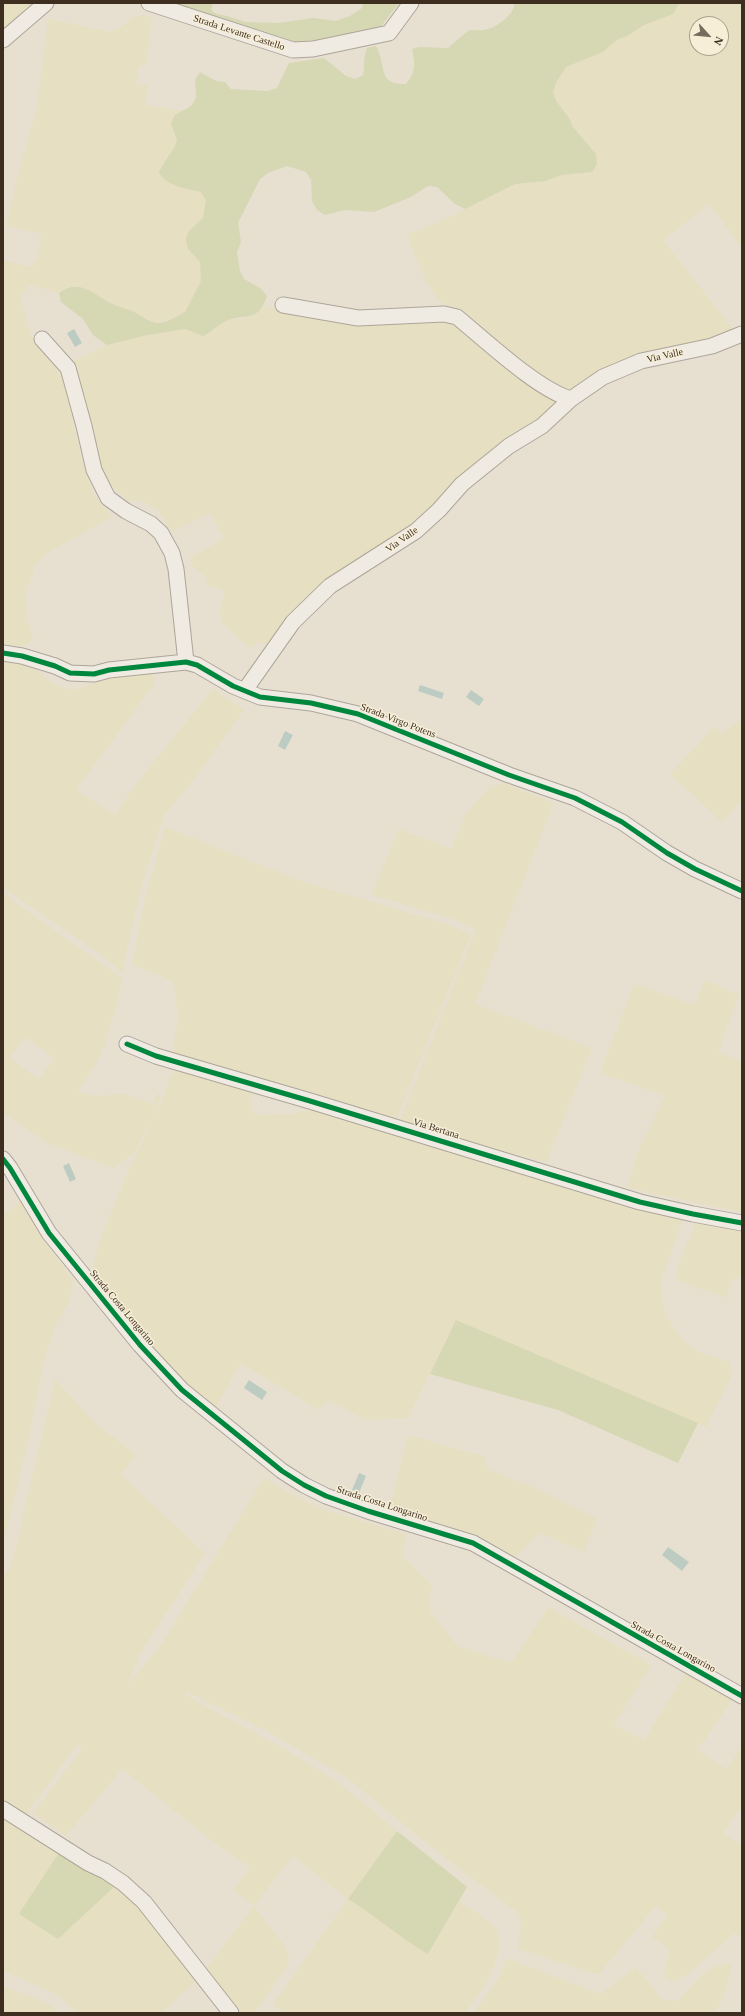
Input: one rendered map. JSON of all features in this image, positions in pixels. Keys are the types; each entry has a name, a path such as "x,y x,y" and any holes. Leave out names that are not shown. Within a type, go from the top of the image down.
{"street":[{"path":"3,40 46,3"},
{"name":"Strada Levante Castello","path":"149,3 293,50 313,49 389,33 411,3"},
{"path":"283,305 358,318 444,314 457,317 533,378 558,395 571,398"},
{"name":"Via Valle","path":"245,690 293,622 330,586 416,531 439,510 462,484 509,446 542,426 571,398 603,377 641,361 712,346 742,334"},
{"path":"42,339 68,368 94,470 108,498 121,508 151,524 161,533 172,553 176,569 186,662"},
{"name":"Strada Virgo Potens","path":"3,653 22,656 55,666 70,673 94,674 109,670 186,662 260,697 312,703 358,714 516,778 575,798 622,822 667,853 695,869 742,891"},
{"name":"Via Bertana","path":"127,1044 156,1056 318,1103 640,1202 742,1223"},
{"name":"Strada Costa Longarino","path":"3,1159 49,1233 140,1345 182,1390 282,1471 304,1485 326,1496 368,1511 473,1543 742,1696"},
{"path":"3,1809 88,1863 105,1871 123,1883 144,1902 232,2013"}],"shaded area":[{"path":"3,3 38,3 3,33"},
{"path":"680,3 742,3 742,248 709,204 663,240 735,332 717,338 681,345 614,363 572,389 563,389 548,383 472,320 462,309 444,305 438,300 425,280 409,241 408,234 448,218 515,184 546,181 562,175 592,172 596,154 573,127 569,118 557,102 553,93 556,83 566,67 603,52 618,39 627,36 644,25 673,14"},
{"path":"142,15 152,18 146,65 139,65 136,84 148,85 145,105 184,111 175,115 171,123 177,141 174,150 162,164 172,185 201,192 206,200 203,218 189,231 188,249 200,262 201,281 185,312 159,323 142,317 134,311 116,306 84,288 66,287 59,293 30,285 20,297 31,335 62,373 81,457 94,495 112,517 47,553 35,565 26,594 27,618 33,638 27,645 18,646 3,644 3,260 32,267 38,257 41,234 6,226 20,165 36,112 48,19 110,32 119,28 134,17"},
{"path":"264,306 304,316 448,319 558,402 557,406 399,536 325,580 266,645 259,641 252,648 243,642 223,623 220,613 224,595 222,590 218,587 208,587 206,577 194,568 189,559 224,538 210,513 172,532 158,510 142,501 127,500 109,482 101,468 72,362 107,345 143,336 185,329 211,333 218,325 227,320 248,318 257,314"},
{"path":"74,329 82,343 75,347 67,333"},
{"path":"3,662 22,664 33,668 56,686 74,690 110,677 152,670 154,684 76,790 115,815 135,785 213,689 244,710 198,774 163,817 140,893 125,957 123,973 93,949 3,888"},
{"path":"420,685 444,693 442,699 418,691"},
{"path":"471,690 484,699 479,706 466,697"},
{"path":"742,719 742,799 722,822 670,774 715,726 721,734"},
{"path":"285,731 293,735 285,750 278,746"},
{"path":"503,783 554,803 475,1004 592,1048 547,1161 537,1160 399,1122 475,932 474,928 450,918 371,895 399,829 451,849 464,818 470,808 490,787"},
{"path":"165,827 298,880 450,925 471,934 396,1120 175,1055 173,1047 178,1019 174,983 164,977 132,965 144,901"},
{"path":"3,892 23,908 123,979 106,1042 98,1060 78,1092 97,1096 124,1094 153,1104 158,1093 161,1094 157,1109 135,1152 113,1168 46,1143 3,1112","holes":["25,1037 54,1058 39,1079 10,1058"]},
{"path":"705,980 739,995 718,1052 742,1061 742,1212 654,1194 628,1187 639,1149 665,1096 600,1073 634,984 694,1005"},
{"path":"178,1070 253,1093 251,1103 255,1115 290,1114 315,1109 683,1219 661,1280 664,1309 671,1324 682,1339 699,1352 729,1362 732,1374 706,1427 456,1320 408,1418 366,1420 328,1400 319,1410 240,1363 216,1407 189,1389 146,1341 101,1283 95,1272 94,1264 99,1242 126,1176 164,1096 170,1077 173,1072"},
{"path":"69,1163 76,1179 70,1182 63,1166"},
{"path":"20,1201 42,1238 70,1276 73,1286 70,1299 55,1327 44,1360 26,1451 3,1544 3,1216"},
{"path":"697,1219 742,1228 742,1279 734,1277 726,1298 676,1280 678,1266"},
{"path":"55,1379 94,1422 136,1455 121,1475 205,1553 141,1652 127,1686 159,1648 264,1478 318,1508 406,1534 402,1556 432,1586 429,1599 430,1611 457,1646 507,1662 513,1660 548,1607 651,1665 614,1725 644,1740 687,1671 733,1698 698,1750 727,1769 742,1745 742,1805 723,1833 740,1844 742,1841 742,1937 735,1933 688,1974 674,1981 666,1979 664,1973 670,1952 663,1944 652,1937 667,1915 656,1906 598,1975 518,1949 521,1920 517,1912 445,1858 346,1777 265,1730 187,1692 185,1695 286,1750 339,1783 397,1831 348,1899 293,1856 254,1906 233,1890 250,1868 211,1840 122,1769 66,1836 33,1813 82,1749 77,1745 26,1815 3,1799 3,1577 10,1566 15,1550"},
{"path":"249,1380 267,1392 262,1400 244,1388"},
{"path":"408,1435 486,1457 487,1469 525,1484 598,1519 583,1552 540,1533 513,1559 388,1514"},
{"path":"359,1473 366,1476 359,1493 352,1490"},
{"path":"668,1547 689,1562 682,1571 662,1555"},
{"path":"3,1815 60,1851 20,1915 117,1884 126,1891 197,1980 161,2013 78,2013 57,1995 4,1971"},
{"path":"348,1899 369,1911 429,1954 459,1901 483,1917 494,1927 498,1934 499,1948 495,1964 487,1982 465,2013 285,2013 272,2005"},
{"path":"254,1906 285,1946 289,1956 288,1964 255,2013 238,2013 206,1969"},
{"path":"507,1958 600,1994 636,1967 662,1999 677,2001 702,1975 717,1965 732,1963 727,1987 716,2013 474,2013 497,1980"},
{"path":"3,1986 45,2002 60,2013 3,2013"}],"green space":[{"path":"165,3 213,3 211,9 214,13 245,22 278,23 314,18 336,21 350,16 362,8 363,3 399,3 379,29 311,44 292,43"},
{"path":"515,3 680,3 673,14 644,25 627,36 618,39 603,52 566,67 556,83 553,93 557,102 569,118 573,127 596,154 597,164 592,172 562,175 546,181 515,184 465,209 455,204 437,187 428,186 411,197 374,212 345,210 325,215 317,210 312,201 311,180 306,172 287,166 268,173 260,179 238,223 241,242 237,252 240,271 244,279 260,288 267,296 259,311 255,314 226,321 203,336 185,329 143,336 107,345 93,335 83,319 61,302 59,293 67,288 74,287 88,290 117,306 132,311 149,321 156,323 176,317 185,312 201,281 200,262 188,249 186,239 189,231 203,218 206,200 201,192 172,184 163,178 159,173 177,141 171,123 175,115 191,106 196,98 195,80 200,72 216,81 225,82 231,89 267,91 277,88 289,63 324,58 346,76 355,79 363,75 367,48 376,46 386,77 390,81 406,84 412,76 414,68 412,49 419,47 448,48 469,30 486,30 501,23 511,12"},
{"path":"456,1320 698,1423 678,1463 558,1410 430,1374"},
{"path":"397,1831 467,1887 428,1954 348,1899"},
{"path":"60,1851 117,1884 58,1939 19,1914"}],"cycle path":[{"path":"3,653 22,656 55,666 70,673 94,674 109,670 186,662 197,665 233,686 260,697 311,703 358,714 509,775 575,798 622,822 667,853 695,869 742,891"},
{"path":"127,1044 156,1056 310,1101 640,1202 742,1223"},
{"path":"3,1159 49,1233 140,1345 182,1390 282,1471 304,1485 326,1496 368,1511 473,1543 742,1696"}]}
